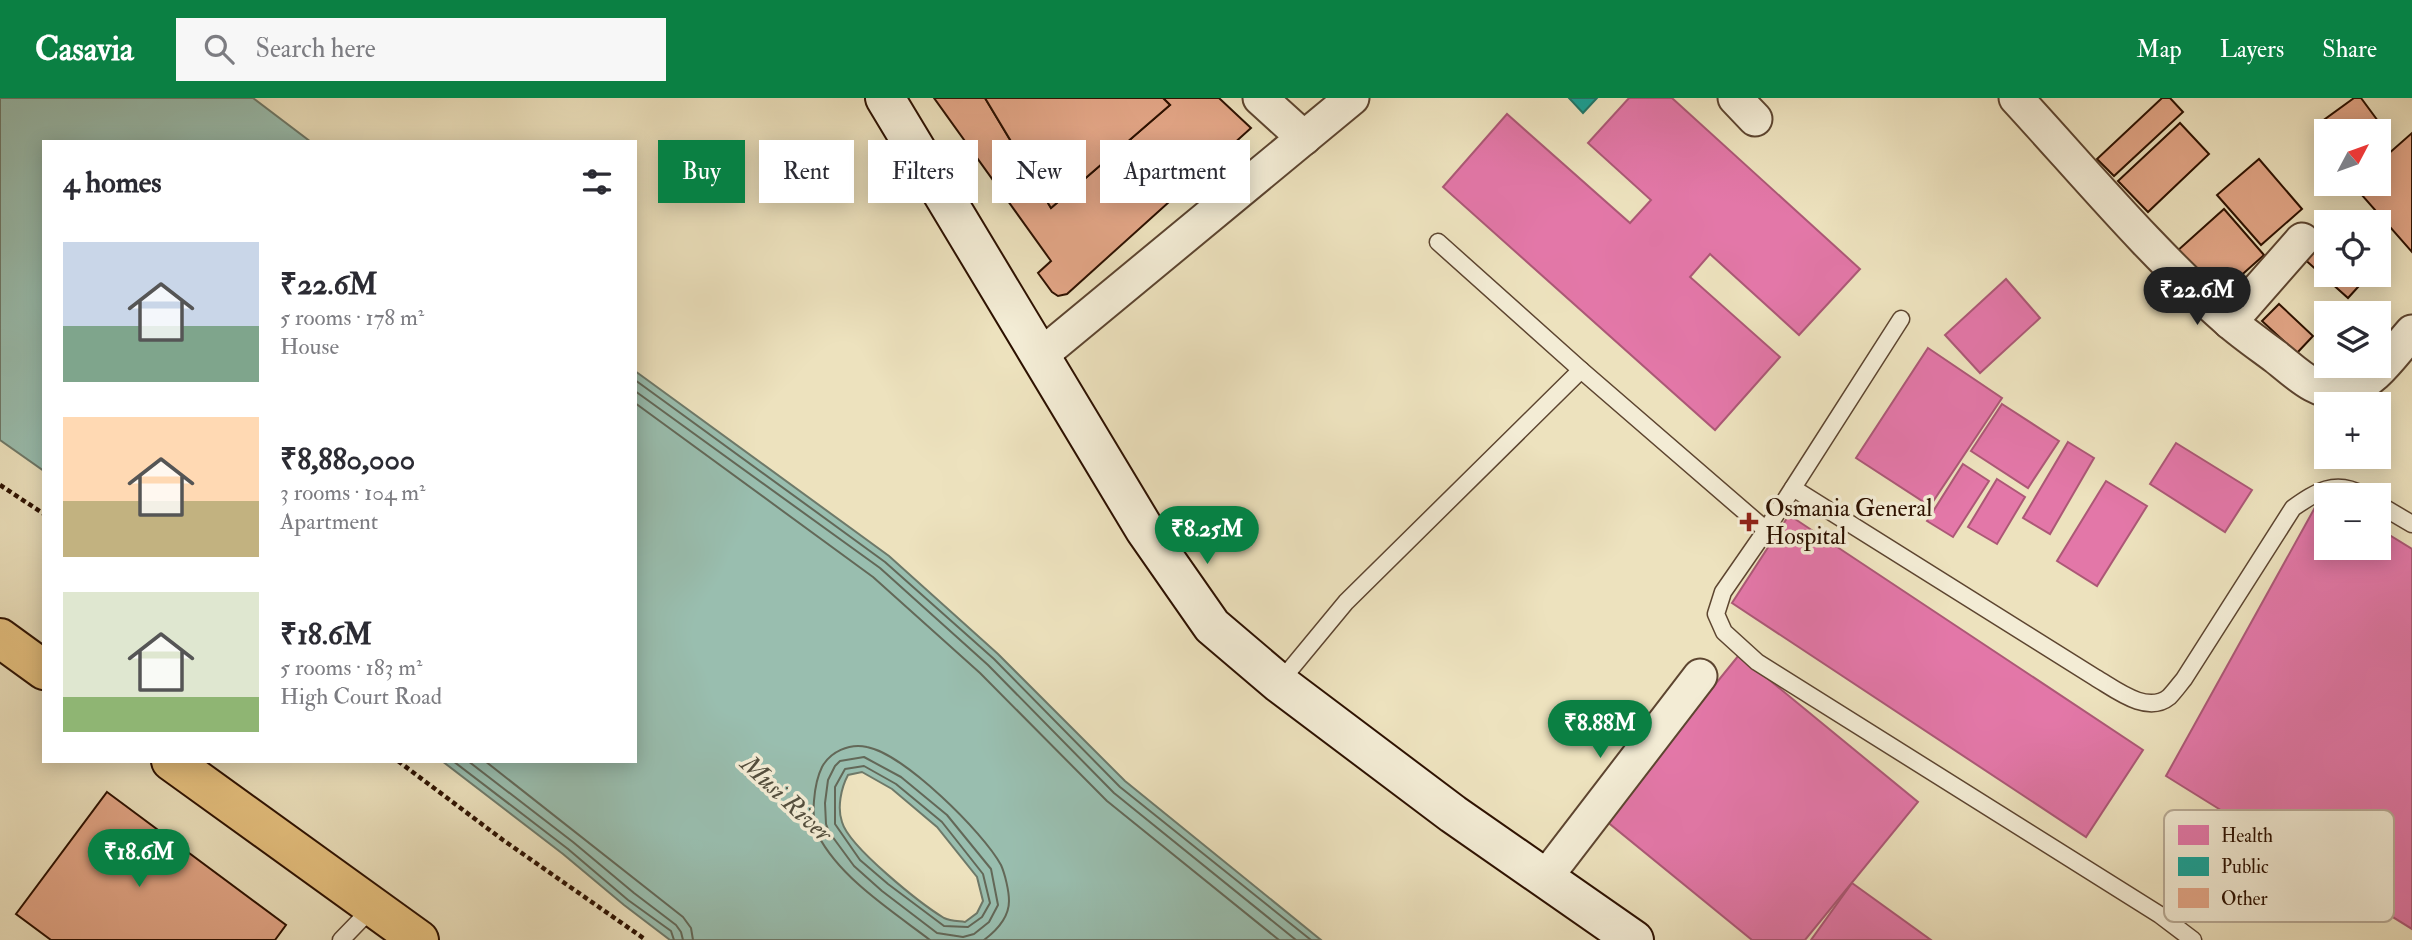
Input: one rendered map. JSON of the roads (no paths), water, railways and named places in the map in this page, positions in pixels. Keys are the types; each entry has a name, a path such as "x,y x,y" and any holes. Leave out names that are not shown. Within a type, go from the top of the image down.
{"highway":[{"path":"0,638 42,669"},
{"path":"174,763 419,940"}],"main road":[{"path":"885,98 1145,530 1212,626 1279,683 1453,814 1634,940"}],"street":[{"path":"1260,98 1304,138"},
{"path":"1040,356 1352,98"},
{"path":"2016,98 2155,250 2230,322 2310,383 2331,392 2345,391 2360,384 2381,367 2412,332"},
{"path":"2230,322 2302,240"},
{"path":"1545,878 1700,676"}],"lane":[{"path":"1438,242 1766,530"},
{"path":"1902,319 1723,592 1716,614 1724,632 1757,662 2164,918"},
{"path":"1279,683 1346,601 1581,370"},
{"path":"1793,488 2096,677 2133,699 2149,704 2166,699 2184,680 2293,508 2314,493"},
{"path":"2391,512 2412,524"},
{"path":"341,940 373,907"},
{"path":"2169,922 2193,940"}],"water":[{"path":"0,98 253,98 308,140 42,140 42,470 0,440"},
{"name":"Musi River","path":"637,372 889,556 998,654 1125,781 1321,940 670,940 445,763 637,763","holes":["862,772 892,789 937,827 977,877 983,901 977,913 965,922 944,918 919,901 871,860 847,833 842,822 840,804 848,775"]}],"place":[{"name":"Osmania General Hospital","path":"1749,522"}]}
